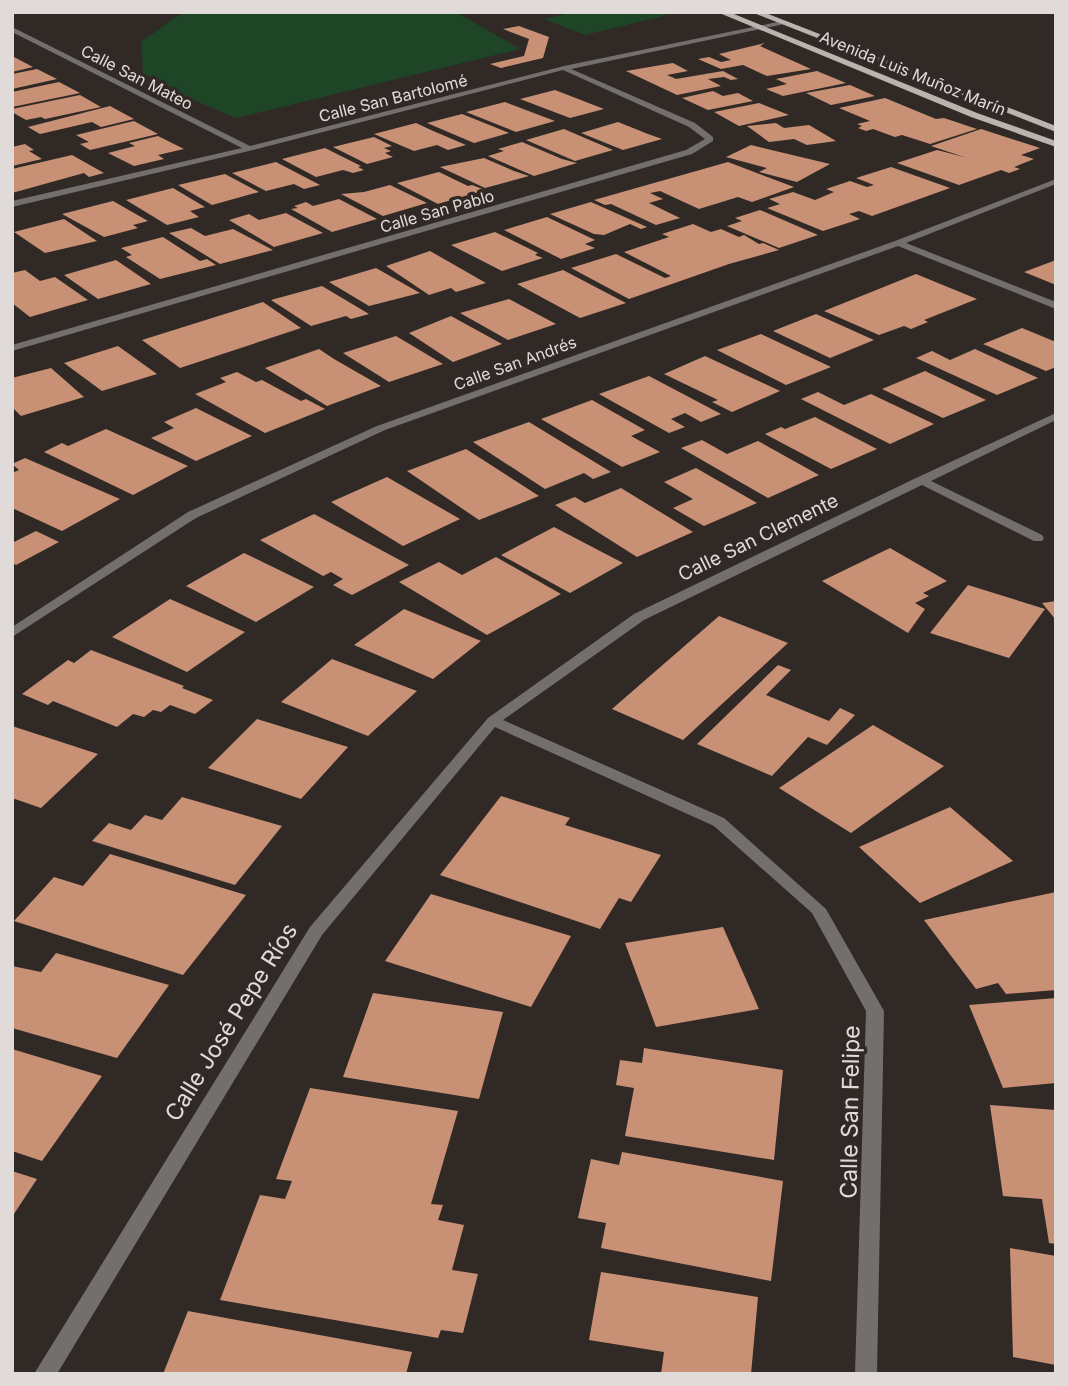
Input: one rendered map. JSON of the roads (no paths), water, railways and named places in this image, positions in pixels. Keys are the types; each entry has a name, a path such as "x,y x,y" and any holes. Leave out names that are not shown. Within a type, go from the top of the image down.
{"main road":[{"name":"Avenida Luis Muñoz Marín","path":"721,12 974,115 1056,144"},
{"name":"Avenida Luis Muñoz Marín","path":"755,12 1056,129"}],"street":[{"name":"Calle San Bartolomé","path":"12,204 249,149 564,68 782,23"},
{"name":"Calle San Mateo","path":"12,29 249,149"},
{"name":"Calle San Pablo","path":"12,348 689,152 710,139 692,125 564,68"},
{"name":"Calle San Andrés","path":"12,633 192,515 382,428 898,243 1056,181"},
{"path":"898,243 1056,306"},
{"name":"Calle San Clemente","path":"493,721 639,617 1056,416"},
{"path":"920,480 1038,538"},
{"name":"Calle José Pepe Ríos","path":"45,1374 316,931 493,721"},
{"name":"Calle San Felipe","path":"493,721 719,822 818,909 825,920 875,1011 866,1374"}]}
